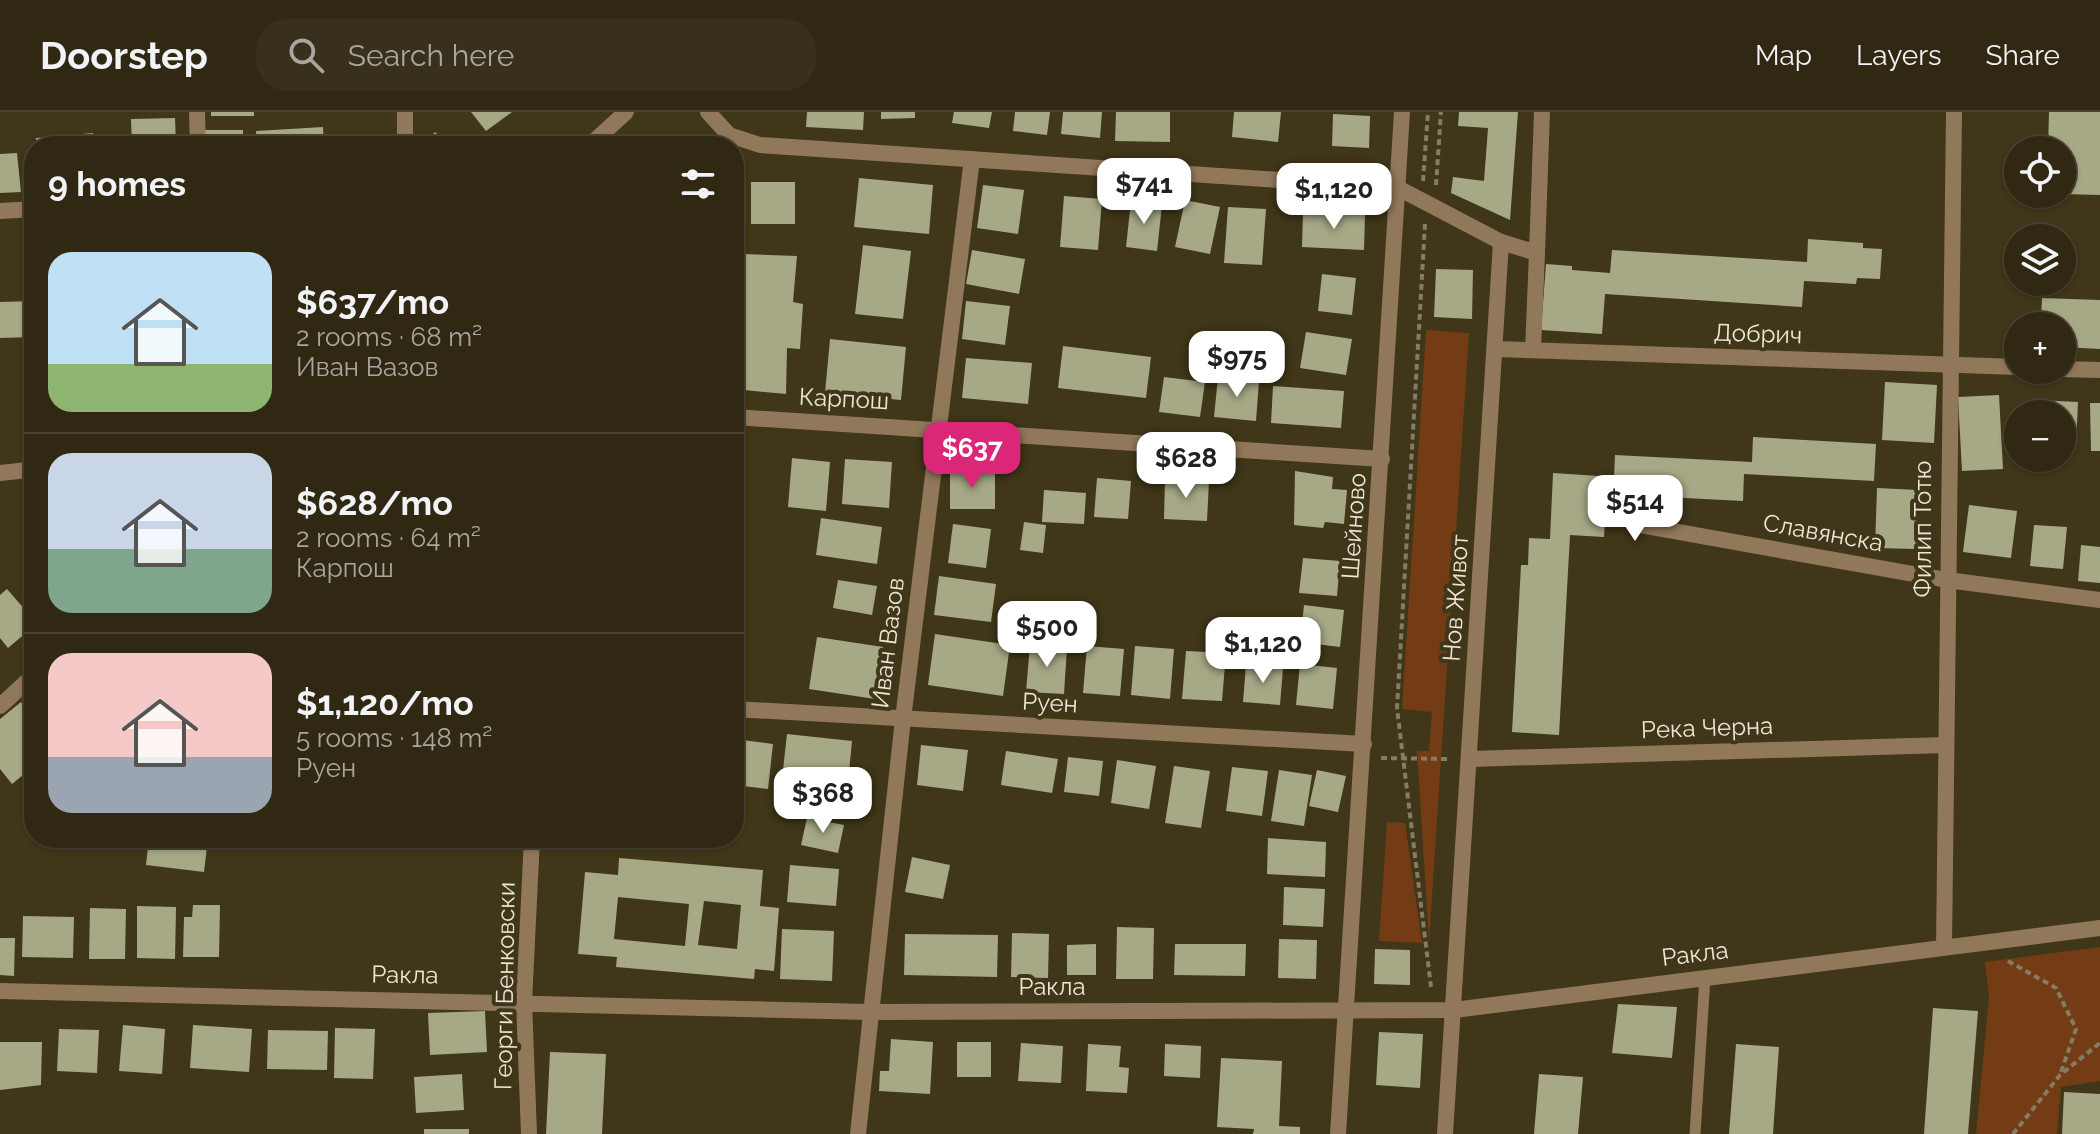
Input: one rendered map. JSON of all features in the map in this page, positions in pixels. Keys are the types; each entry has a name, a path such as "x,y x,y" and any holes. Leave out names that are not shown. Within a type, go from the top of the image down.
{"street":[{"path":"197,112 198,136"},
{"path":"405,112 405,136"},
{"path":"600,136 626,112"},
{"path":"708,112 732,136"},
{"name":"Шейново","path":"1338,1134 1402,112"},
{"path":"1533,350 1542,112"},
{"name":"Филип Тотю","path":"1944,947 1948,365 1954,112"},
{"path":"744,140 760,145 1398,188 1501,242 1537,253"},
{"name":"Иван Вазов","path":"858,1134 903,719 972,159"},
{"path":"0,211 24,210"},
{"name":"Нов Живот","path":"1445,1134 1501,242"},
{"name":"Добрич","path":"1496,349 2004,367"},
{"path":"2076,369 2100,370"},
{"name":"Карпош","path":"744,418 1382,459"},
{"path":"0,473 24,470"},
{"name":"Славянска","path":"1634,524 1947,580 2100,600"},
{"path":"0,706 24,684"},
{"name":"Руен","path":"744,710 1363,751"},
{"name":"Река Черна","path":"1470,759 1945,745"},
{"name":"Георги Бенковски","path":"529,1134 524,1002 532,848"},
{"name":"Ракла","path":"0,991 869,1012 1454,1010 2100,928"}],"lane":[{"path":"1695,1134 1705,977"}],"path":[{"path":"1431,987 1397,708 1422,229 1435,205 1441,112"},
{"path":"1363,751 1403,759 1470,759"},
{"path":"1975,943 2056,988 2076,1029 2060,1075"},
{"path":"2013,1134 2060,1075 2100,1043"}],"shaded area":[{"path":"1426,330 1469,333 1429,942 1417,751 1429,751 1432,712 1402,709"},
{"path":"1387,822 1405,823 1422,943 1379,941"},
{"path":"2100,947 2100,1081 2061,1087 2057,1134 1976,1134 1989,998 1985,962"}],"building":[{"path":"211,112 254,112 254,116 211,116"},
{"path":"471,112 512,112 486,131"},
{"path":"807,112 864,112 863,130 806,127"},
{"path":"881,112 915,112 915,118 881,119"},
{"path":"954,112 992,112 989,128 952,123"},
{"path":"1015,112 1050,112 1047,135 1013,131"},
{"path":"1063,112 1102,112 1100,138 1061,134"},
{"path":"1116,112 1170,112 1170,142 1115,141"},
{"path":"1234,112 1281,112 1278,142 1232,137"},
{"path":"1459,112 1518,112 1510,220 1451,193 1453,177 1484,181 1488,128 1458,126"},
{"path":"2049,112 2100,112 2100,195 2076,194 2076,136 2048,136"},
{"path":"1333,114 1370,116 1369,148 1332,146"},
{"path":"175,118 176,136 132,136 131,119"},
{"path":"323,127 323,136 256,136 256,131"},
{"path":"203,130 243,130 243,136 203,136"},
{"path":"93,133 93,136 59,136"},
{"path":"17,153 21,192 0,193 0,154"},
{"path":"859,178 933,185 929,234 854,227"},
{"path":"751,182 795,182 795,224 751,224"},
{"path":"983,185 1024,190 1018,234 977,228"},
{"path":"1064,196 1102,199 1098,250 1060,247"},
{"path":"1185,200 1220,207 1210,254 1175,247"},
{"path":"1131,201 1162,205 1157,251 1126,247"},
{"path":"1228,207 1266,209 1262,265 1224,263"},
{"path":"1303,212 1365,215 1364,250 1302,247"},
{"path":"1808,239 1863,243 1863,248 1882,249 1880,279 1857,278 1856,284 1804,281 1802,307 1605,294 1602,334 1541,330 1546,264 1610,273 1612,250 1807,262"},
{"path":"863,245 911,251 903,319 855,314"},
{"path":"972,250 1025,259 1019,294 966,284"},
{"path":"744,254 797,256 793,302 803,304 800,349 787,348 786,394 744,390"},
{"path":"1436,269 1473,270 1472,319 1434,317"},
{"path":"1322,274 1356,278 1352,315 1318,311"},
{"path":"2042,298 2100,300 2100,349 2076,348 2076,312 2041,312"},
{"path":"24,301 24,337 0,338 0,302"},
{"path":"966,301 1010,306 1005,345 962,339"},
{"path":"1306,332 1352,339 1346,375 1300,368"},
{"path":"830,339 906,347 901,400 825,393"},
{"path":"1063,346 1151,357 1146,398 1058,388"},
{"path":"966,358 1032,363 1028,404 962,398"},
{"path":"1164,377 1205,382 1200,417 1159,412"},
{"path":"1218,377 1259,381 1256,421 1214,417"},
{"path":"1885,382 1937,385 1934,443 1882,440"},
{"path":"1273,386 1344,391 1341,428 1271,423"},
{"path":"1999,395 2003,469 1962,471 1958,397"},
{"path":"2076,402 2078,402 2076,447"},
{"path":"2090,403 2100,403 2100,451 2091,451"},
{"path":"1753,437 1876,444 1874,481 1744,474 1743,501 1607,494 1604,537 1570,535 1559,735 1512,732 1521,565 1528,565 1529,538 1550,539 1553,473 1614,477 1615,455 1752,462"},
{"path":"792,458 830,462 826,511 788,507"},
{"path":"845,459 892,462 889,508 842,504"},
{"path":"950,471 995,471 995,509 950,509"},
{"path":"1295,471 1333,477 1332,489 1347,490 1344,524 1325,522 1323,528 1294,525"},
{"path":"1097,478 1131,481 1128,519 1094,517"},
{"path":"1165,480 1209,481 1207,521 1164,519"},
{"path":"1877,488 1917,490 1916,549 1875,548"},
{"path":"1044,490 1086,493 1084,524 1042,522"},
{"path":"1969,505 2017,511 2011,558 1963,552"},
{"path":"821,518 882,527 877,564 816,555"},
{"path":"1024,522 1046,525 1043,553 1020,550"},
{"path":"953,524 991,529 986,568 948,563"},
{"path":"2034,525 2067,527 2063,569 2030,566"},
{"path":"2081,545 2100,547 2100,583 2078,581"},
{"path":"1303,558 1340,561 1337,596 1299,593"},
{"path":"939,576 996,584 991,622 934,615"},
{"path":"838,580 877,586 872,615 833,608"},
{"path":"7,589 24,609 24,634 8,648 0,638 0,595"},
{"path":"1304,605 1344,610 1340,647 1300,642"},
{"path":"935,634 1010,645 1003,696 928,685"},
{"path":"817,637 883,647 875,699 809,689"},
{"path":"1030,644 1067,647 1064,694 1026,692"},
{"path":"1087,646 1124,649 1120,696 1083,693"},
{"path":"1135,646 1174,649 1170,699 1131,695"},
{"path":"1186,651 1226,653 1222,701 1182,699"},
{"path":"1300,664 1337,668 1333,709 1296,705"},
{"path":"1246,665 1283,668 1280,705 1243,702"},
{"path":"21,702 24,706 24,774 12,784 0,769 0,719"},
{"path":"787,734 852,741 846,804 780,797"},
{"path":"744,740 773,744 768,789 744,786"},
{"path":"921,745 968,750 963,791 917,785"},
{"path":"1006,751 1058,759 1052,793 1001,785"},
{"path":"1068,757 1103,761 1099,796 1064,792"},
{"path":"1117,760 1156,766 1149,809 1111,803"},
{"path":"1174,766 1210,771 1201,828 1165,823"},
{"path":"1232,767 1268,771 1262,816 1226,811"},
{"path":"1279,770 1312,775 1304,826 1271,821"},
{"path":"1317,770 1346,776 1338,812 1309,806"},
{"path":"807,818 844,825 838,853 801,845"},
{"path":"1268,838 1326,842 1325,877 1267,874"},
{"path":"148,848 207,848 204,872 146,865"},
{"path":"912,857 950,865 943,899 905,892"},
{"path":"619,858 763,870 760,906 779,908 774,971 755,969 754,979 616,967 617,957 578,954 585,872 618,875","holes":["618,897 689,904 685,946 614,939","704,901 741,905 737,949 698,945"]},
{"path":"790,865 839,869 836,906 787,902"},
{"path":"1284,887 1325,889 1323,927 1283,925"},
{"path":"193,905 220,905 219,957 183,957 184,917 192,917"},
{"path":"137,906 176,907 175,959 137,958"},
{"path":"90,908 126,909 125,959 89,959"},
{"path":"23,916 74,917 73,958 22,957"},
{"path":"1117,927 1154,928 1153,979 1116,979"},
{"path":"782,929 834,931 832,981 780,979"},
{"path":"1012,933 1049,934 1048,978 1011,977"},
{"path":"905,934 998,935 997,977 904,975"},
{"path":"0,938 15,938 14,976 0,975"},
{"path":"1279,939 1317,940 1316,979 1278,978"},
{"path":"1096,944 1096,975 1067,975 1067,945"},
{"path":"1175,944 1246,944 1245,976 1174,975"},
{"path":"1375,949 1410,950 1410,985 1374,984"},
{"path":"1618,1004 1677,1007 1672,1058 1612,1053"},
{"path":"1933,1008 1978,1011 1968,1134 1924,1134"},
{"path":"485,1011 487,1052 430,1055 428,1013"},
{"path":"123,1025 165,1029 162,1074 119,1071"},
{"path":"193,1025 252,1029 249,1072 190,1068"},
{"path":"335,1028 375,1029 373,1079 334,1078"},
{"path":"59,1029 99,1030 97,1073 57,1071"},
{"path":"268,1030 328,1031 327,1070 267,1069"},
{"path":"1379,1032 1423,1034 1420,1088 1376,1085"},
{"path":"891,1039 933,1042 930,1094 879,1091 880,1071 889,1071"},
{"path":"0,1042 42,1042 41,1085 0,1090"},
{"path":"957,1042 991,1042 991,1077 957,1077"},
{"path":"1021,1043 1063,1046 1061,1083 1018,1081"},
{"path":"1088,1044 1121,1046 1119,1067 1129,1068 1127,1093 1086,1091"},
{"path":"1165,1044 1201,1046 1200,1078 1164,1076"},
{"path":"1736,1044 1779,1047 1773,1134 1729,1134"},
{"path":"550,1052 606,1054 602,1134 546,1134"},
{"path":"1221,1058 1282,1061 1279,1126 1300,1127 1300,1134 1253,1134 1254,1129 1217,1127"},
{"path":"462,1074 464,1110 416,1113 414,1077"},
{"path":"1539,1074 1583,1077 1578,1134 1534,1134"},
{"path":"2064,1092 2100,1094 2100,1134 2062,1134"},
{"path":"424,1129 469,1129 469,1134 424,1134"}]}
